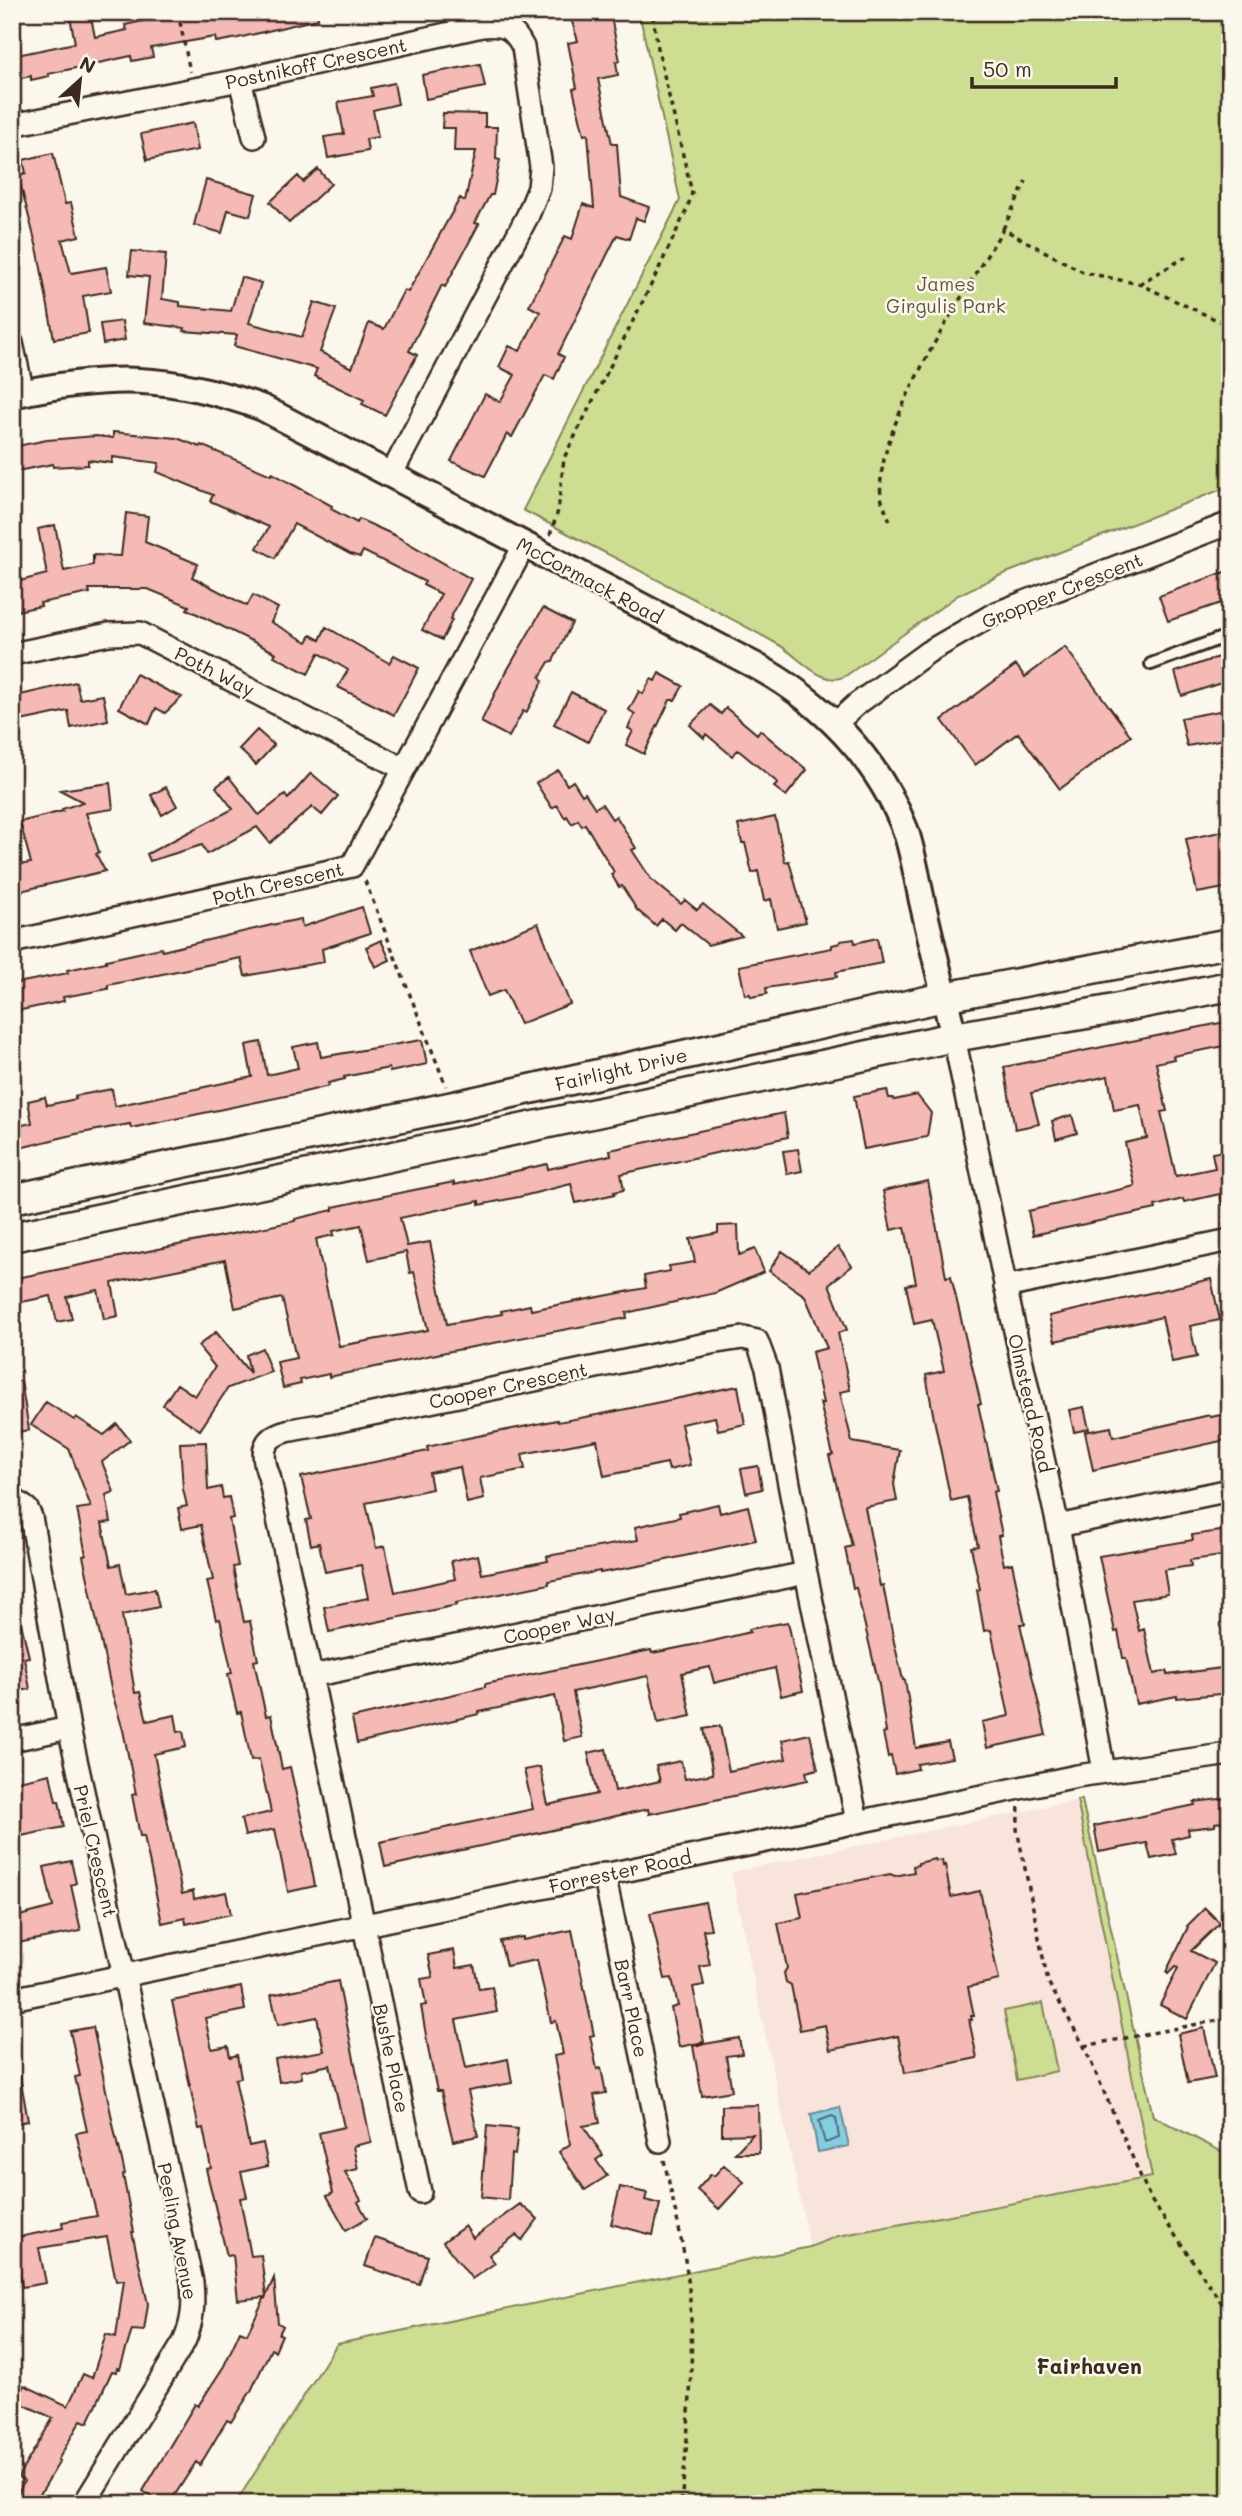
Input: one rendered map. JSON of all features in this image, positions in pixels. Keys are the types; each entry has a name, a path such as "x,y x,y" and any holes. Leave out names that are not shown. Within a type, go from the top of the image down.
{"main road":[{"name":"Fairlight Drive","path":"12,1199 454,1106 944,997 1230,943"},
{"name":"Fairlight Drive","path":"12,1237 954,1037 1230,986"}],"street":[{"name":"Postnikoff Crescent","path":"12,125 240,80 482,26 506,27 517,34 523,47 541,167 539,188 528,215 391,475"},
{"path":"240,80 254,136"},
{"path":"12,343 18,394"},
{"name":"McCormack Road","path":"18,394 106,380 134,380 193,386 263,408 778,678 799,692 858,749 876,774 906,832 954,1037"},
{"name":"Gropper Crescent","path":"835,724 857,704 928,652 994,614 1230,523"},
{"name":"Poth Crescent","path":"12,942 352,866 404,769 533,550"},
{"name":"Poth Way","path":"12,654 109,634 140,633 404,769"},
{"name":"Olmstead Road","path":"954,1037 1005,1287 1058,1526 1104,1771"},
{"path":"1005,1287 1230,1240"},
{"name":"Cooper Crescent","path":"364,1925 269,1476 263,1461 265,1446 280,1431 315,1426 711,1343 743,1338 757,1341 767,1368 857,1821"},
{"path":"1058,1526 1230,1490"},
{"name":"Priel Crescent","path":"12,1498 27,1508 31,1517 69,1728 124,1974"},
{"name":"Cooper Way","path":"312,1676 806,1573"},
{"path":"12,1740 69,1728"},
{"name":"Forrester Road","path":"12,1998 1104,1771 1230,1754"},
{"name":"Barr Place","path":"604,1874 660,2141"},
{"name":"Bushe Place","path":"364,1925 420,2192"},
{"name":"Peeling Avenue","path":"84,2504 184,2342 192,2322 192,2282 124,1974"}],"lane":[{"path":"1151,664 1230,635"}],"path":[{"path":"178,12 193,89"},
{"path":"533,550 558,511 564,458 653,281 687,209 692,192 659,54 652,12"},
{"path":"890,521 881,497 883,459 898,415 937,340 1003,229 1027,181"},
{"path":"1003,229 1083,272 1139,284 1230,327"},
{"path":"1139,284 1186,257"},
{"path":"363,878 445,1084"},
{"path":"1020,1809 1017,1829 1048,1982 1084,2046 1151,2200 1230,2315"},
{"path":"1084,2046 1230,2018"},
{"path":"667,2173 687,2272 690,2307 689,2427 681,2504"}],"shaded area":[{"path":"1077,1800 1152,2177 838,2236 810,2247 731,1872"}],"green space":[{"name":"James Girgulis Park","path":"639,12 1230,12 1230,486 996,577 958,595 847,675 838,678 820,675 779,645 523,510 680,200"},
{"path":"1077,1800 1082,1800 1153,2116 1230,2156 1230,2504 235,2504 337,2344 810,2247 838,2236 1152,2177"},
{"path":"1043,2003 1057,2071 1017,2080 1004,2011"}],"water":[{"path":"840,2107 849,2146 818,2152 811,2114"}],"building":[{"path":"69,12 90,12 95,37 127,30 125,25 182,12 318,12 318,19 216,42 215,37 151,48 153,57 132,61 131,56 31,80 31,76 12,80 12,56 75,43"},
{"path":"569,12 610,12 620,61 616,62 618,75 598,79 612,144 617,144 621,197 649,207 644,221 636,218 629,239 617,235 558,354 564,357 554,379 545,375 512,437 507,434 485,476 451,461 485,394 500,402 515,375 499,367 509,346 520,351 540,312 529,306 565,236 572,239 583,204 594,208 588,134 584,135 573,89 577,88 568,43 578,41"},
{"path":"480,64 485,87 426,99 422,75"},
{"path":"394,83 398,104 373,110 378,137 366,139 368,151 328,158 324,137 344,134 338,102 373,96 371,88"},
{"path":"443,113 485,114 485,127 497,127 496,159 500,160 493,195 490,195 475,223 479,224 445,287 442,285 409,351 417,355 385,415 362,404 364,400 314,376 317,369 234,346 237,335 184,331 185,328 144,323 149,277 129,275 132,251 166,254 162,299 180,302 180,306 231,311 241,277 261,283 249,323 302,337 314,302 336,309 320,352 352,368 369,323 384,329 404,290 408,292 460,198 465,201 476,151 454,151 455,128 442,128"},
{"path":"193,123 198,150 147,160 141,134"},
{"path":"53,153 65,204 71,203 79,236 62,240 71,273 106,267 111,291 83,296 89,333 54,339 38,252 18,175 26,173 23,160"},
{"path":"318,169 331,184 289,223 270,202 298,176 303,182"},
{"path":"206,180 256,194 250,216 228,210 222,233 194,225"},
{"path":"122,321 125,340 103,344 100,324"},
{"path":"113,432 177,438 200,447 201,445 271,475 272,473 357,523 359,519 394,535 471,579 442,640 422,630 441,594 423,585 425,582 363,551 360,557 350,554 294,524 275,558 257,548 269,527 210,501 213,495 157,472 159,463 112,457 112,463 88,460 88,465 53,467 53,464 12,472 12,447 47,440 96,436 113,438"},
{"path":"126,513 148,516 145,542 198,564 192,577 247,606 253,595 278,608 271,622 307,642 311,635 320,640 326,627 389,663 394,655 419,668 394,715 338,687 348,670 319,653 308,674 274,656 276,653 187,609 189,606 148,589 89,589 90,593 40,603 41,606 12,612 12,583 47,574 38,529 55,525 64,571 93,565 93,555 121,556"},
{"path":"1230,570 1230,600 1168,621 1159,596"},
{"path":"543,608 572,623 553,661 549,662 540,677 543,681 526,713 523,711 509,737 481,722"},
{"path":"1065,647 1131,736 1060,789 1018,733 975,765 942,720 1016,665 1025,677"},
{"path":"1230,653 1230,680 1182,696 1175,672"},
{"path":"659,673 683,686 675,700 670,700 644,754 626,745 633,731 628,728 635,714 629,710 639,691 643,694 651,679 655,681"},
{"path":"136,674 182,697 165,713 156,708 149,724 119,708"},
{"path":"76,682 80,699 103,695 108,720 71,728 68,711 16,722 12,697"},
{"path":"571,692 604,709 588,742 554,724"},
{"path":"710,705 721,714 726,708 757,734 760,730 807,770 786,796 774,787 778,783 738,750 732,756 706,734 704,738 690,725"},
{"path":"1230,709 1230,738 1187,746 1181,718"},
{"path":"257,730 274,745 256,765 239,749"},
{"path":"558,770 567,785 573,781 595,808 602,804 612,819 616,816 636,848 632,850 651,879 681,904 685,900 697,910 703,904 742,936 708,945 681,923 675,930 662,919 656,926 637,910 611,874 614,872 585,824 582,826 578,820 572,824 557,805 552,808 536,783"},
{"path":"311,773 338,796 322,815 312,807 270,843 257,827 207,854 202,845 150,861 147,854 233,809 216,787 229,777 259,815 285,795 288,799"},
{"path":"110,783 113,809 86,813 99,852 96,854 105,871 12,893 12,866 31,863 20,822 63,811 62,809 83,802 60,790"},
{"path":"166,787 177,806 162,815 151,795"},
{"path":"775,817 785,862 789,861 806,922 777,928 771,899 764,901 758,871 752,873 738,825"},
{"path":"1230,830 1230,887 1197,893 1186,839"},
{"path":"362,907 370,933 322,949 324,962 245,976 241,958 108,985 108,989 63,997 64,1001 12,1012 12,984 68,973 67,970 106,960 161,948 162,951 301,919 302,927"},
{"path":"538,923 570,1004 520,1024 504,990 488,996 470,951"},
{"path":"877,938 882,963 836,972 837,977 766,988 767,994 751,997 750,994 745,995 739,966 832,948 832,945 840,941 854,939 855,943"},
{"path":"381,940 390,960 375,967 366,947"},
{"path":"1230,1021 1230,1045 1173,1056 1174,1059 1156,1063 1167,1111 1161,1112 1176,1176 1215,1168 1212,1153 1230,1150 1230,1204 1223,1205 1220,1194 1184,1202 1183,1199 1155,1206 1156,1209 1033,1235 1028,1211 1135,1186 1125,1143 1147,1138 1140,1105 1114,1110 1108,1076 1031,1093 1039,1124 1015,1129 1004,1067"},
{"path":"422,1040 427,1064 390,1072 389,1068 344,1077 345,1079 328,1083 329,1086 300,1093 131,1128 130,1124 76,1134 12,1150 12,1127 32,1123 28,1101 45,1097 47,1105 112,1089 115,1106 252,1077 246,1045 261,1042 267,1075 298,1068 293,1047 318,1042 321,1057"},
{"path":"887,1090 889,1098 894,1100 917,1095 931,1113 927,1137 864,1149 854,1096"},
{"path":"784,1113 788,1137 621,1174 624,1190 576,1203 571,1184 479,1205 479,1201 400,1218 407,1246 430,1242 447,1324 502,1314 501,1311 530,1305 531,1310 646,1288 644,1276 670,1271 669,1266 695,1262 690,1239 718,1233 718,1226 738,1225 739,1255 755,1249 764,1272 715,1293 626,1313 627,1318 329,1377 329,1374 300,1380 301,1384 283,1388 277,1362 296,1358 282,1298 235,1308 225,1260 112,1283 118,1316 104,1319 98,1290 67,1297 72,1319 57,1322 51,1296 12,1304 12,1281 17,1278 295,1221 333,1210 333,1207 394,1194 454,1182 454,1185 547,1164 548,1169 611,1155 610,1150","holes":["361,1225 369,1260 406,1252 410,1273 414,1272 428,1330 339,1346 316,1239 334,1235 333,1231"]},
{"path":"1072,1115 1077,1133 1056,1139 1052,1121"},
{"path":"798,1149 802,1171 787,1174 783,1151"},
{"path":"928,1181 946,1277 951,1276 981,1404 978,1404 997,1491 993,1492 1002,1535 998,1536 1004,1565 1012,1563 1025,1624 1020,1624 1046,1735 987,1748 982,1722 1009,1716 991,1630 984,1631 977,1590 980,1589 971,1547 978,1546 967,1497 951,1501 926,1375 944,1371 932,1320 914,1324 906,1285 916,1283 905,1227 891,1230 883,1191"},
{"path":"838,1247 852,1266 829,1284 847,1330 838,1333 850,1390 840,1392 852,1442 900,1450 894,1484 897,1501 865,1507 880,1586 883,1585 894,1642 905,1680 916,1748 948,1742 952,1758 917,1764 918,1769 895,1774 883,1733 886,1732 879,1685 856,1588 853,1588 845,1548 852,1546 829,1456 833,1455 820,1403 823,1403 812,1352 827,1348 805,1296 769,1271 782,1251 809,1270"},
{"path":"1211,1279 1220,1320 1190,1326 1197,1357 1172,1362 1162,1317 1055,1341 1049,1316"},
{"path":"216,1332 250,1373 246,1355 262,1348 271,1372 228,1388 200,1430 163,1405 177,1384 195,1396 215,1367 198,1346"},
{"path":"12,1381 21,1381 29,1430 12,1433"},
{"path":"738,1386 745,1424 718,1430 715,1417 681,1424 690,1465 669,1470 667,1463 604,1476 597,1440 522,1454 525,1469 480,1478 484,1499 467,1503 460,1467 429,1473 432,1489 366,1503 376,1548 385,1546 395,1592 455,1579 451,1561 478,1555 482,1574 548,1561 547,1556 638,1540 635,1527 680,1517 679,1513 718,1504 720,1513 748,1506 756,1540 644,1565 549,1581 549,1584 329,1632 324,1607 368,1598 361,1565 325,1572 319,1543 311,1545 306,1520 311,1519 301,1477 428,1451 427,1447 463,1439"},
{"path":"46,1402 104,1435 117,1424 130,1440 102,1462 114,1492 106,1495 111,1522 102,1523 111,1566 120,1564 126,1594 155,1589 159,1607 122,1615 135,1693 140,1692 147,1721 175,1715 178,1732 183,1731 186,1747 154,1754 182,1894 193,1891 194,1899 226,1892 231,1914 186,1924 185,1918 162,1923 144,1836 140,1836 132,1795 136,1794 123,1730 112,1693 83,1556 86,1555 77,1509 91,1507 69,1449 31,1425"},
{"path":"1084,1407 1089,1429 1074,1432 1069,1410"},
{"path":"1230,1413 1230,1439 1093,1470 1085,1432 1111,1427 1113,1437"},
{"path":"206,1442 208,1490 221,1487 223,1498 229,1497 233,1518 229,1519 238,1566 233,1567 244,1622 250,1621 258,1660 254,1661 266,1716 271,1715 282,1769 290,1767 315,1886 288,1892 275,1829 245,1836 241,1819 271,1812 259,1759 251,1760 241,1712 237,1713 228,1674 232,1673 220,1619 216,1620 207,1581 213,1580 201,1525 182,1529 178,1508 187,1506 180,1443"},
{"path":"758,1466 762,1489 746,1493 741,1469"},
{"path":"1228,1530 1230,1555 1190,1560 1191,1566 1164,1570 1168,1594 1132,1600 1139,1631 1144,1629 1154,1674 1167,1671 1167,1675 1230,1667 1230,1693 1177,1696 1136,1704 1126,1658 1123,1658 1118,1631 1115,1632 1099,1556 1193,1540 1192,1535"},
{"path":"18,1610 29,1657 24,1658 30,1689 12,1693 12,1611"},
{"path":"788,1622 803,1691 781,1696 775,1668 714,1683 710,1667 682,1673 691,1716 658,1723 648,1676 573,1692 582,1737 564,1741 555,1696 357,1743 352,1718 485,1687 485,1684 651,1650 652,1653 713,1641 750,1632 749,1629"},
{"path":"720,1726 729,1771 786,1759 782,1740 810,1734 818,1769 806,1772 808,1780 649,1814 648,1809 385,1867 380,1842 533,1809 524,1770 540,1767 548,1805 597,1794 588,1753 606,1749 615,1791 660,1781 656,1766 681,1761 685,1779 713,1774 704,1729"},
{"path":"50,1774 64,1827 12,1838 12,1820 21,1818 14,1782"},
{"path":"1228,1798 1230,1821 1215,1823 1215,1826 1188,1829 1189,1835 1172,1839 1176,1854 1151,1859 1147,1843 1099,1852 1094,1826 1195,1805 1194,1802"},
{"path":"935,1859 942,1860 943,1866 945,1865 951,1897 980,1891 999,1980 968,1987 974,2016 969,2020 977,2058 905,2073 898,2036 830,2050 825,2025 800,2030 791,1985 786,1982 784,1973 787,1968 778,1923 802,1918 797,1893 890,1874 895,1876 914,1872 913,1866"},
{"path":"71,1861 76,1883 71,1885 81,1931 12,1944 12,1918 53,1907 44,1867"},
{"path":"705,1902 711,1929 703,1930 710,1965 700,1967 704,1985 693,1987 704,2042 679,2047 671,2008 678,2006 672,1978 665,1979 650,1913"},
{"path":"1205,1908 1220,1923 1191,1951 1215,1963 1187,2019 1160,2005 1178,1968 1175,1967 1168,1974 1166,1972 1187,1926"},
{"path":"572,1930 594,2035 590,2036 597,2069 601,2068 606,2093 594,2095 600,2123 583,2126 603,2155 596,2160 607,2176 585,2190 559,2152 570,2144 554,2056 563,2054 556,2021 551,2022 537,1960 506,1966 500,1941 523,1937 523,1940"},
{"path":"454,1950 457,1968 474,1965 479,1989 492,1987 497,2012 456,2020 466,2068 508,2059 512,2083 468,2091 478,2136 453,2141 441,2091 437,2091 429,2053 421,2006 426,2005 421,1979 433,1977 428,1955"},
{"path":"338,1981 371,2142 353,2146 358,2169 345,2172 361,2200 358,2202 367,2218 346,2230 327,2196 333,2193 319,2133 344,2127 330,2065 301,2071 302,2078 279,2082 275,2059 324,2051 317,2017 278,2025 271,1995"},
{"path":"241,1987 245,2010 205,2018 212,2049 228,2046 230,2057 237,2055 241,2078 235,2079 249,2146 263,2143 268,2166 241,2172 247,2197 240,2198 251,2256 261,2255 266,2296 274,2278 278,2323 283,2326 279,2334 282,2335 275,2351 271,2349 251,2391 231,2422 227,2420 200,2465 196,2462 169,2504 163,2504 143,2491 195,2404 198,2406 224,2366 240,2331 247,2334 265,2297 238,2300 233,2255 227,2256 206,2169 211,2168 203,2128 199,2129 172,2001"},
{"path":"93,2027 125,2174 123,2175 132,2232 148,2304 144,2331 132,2330 120,2369 112,2371 88,2423 81,2420 34,2504 12,2504 24,2481 18,2477 53,2418 16,2401 24,2385 68,2406 83,2374 92,2378 106,2334 116,2337 124,2280 116,2281 107,2237 39,2248 46,2283 22,2287 14,2238 63,2228 62,2222 97,2216 76,2133 87,2131 75,2077 80,2076 70,2031"},
{"path":"1204,2028 1215,2078 1188,2083 1178,2034"},
{"path":"739,2038 742,2054 726,2056 732,2091 702,2096 693,2046"},
{"path":"12,2076 20,2076 28,2121 12,2124"},
{"path":"758,2105 759,2153 735,2153 753,2134 722,2135 722,2106"},
{"path":"487,2126 518,2129 515,2155 511,2154 508,2200 481,2197"},
{"path":"724,2165 744,2182 719,2209 697,2190 711,2174 714,2176"},
{"path":"620,2187 647,2193 645,2200 660,2204 653,2235 611,2224"},
{"path":"520,2204 538,2219 522,2240 516,2235 489,2255 495,2263 472,2279 443,2242 465,2226 473,2238"},
{"path":"375,2238 428,2256 419,2284 365,2266"}],"district":[{"name":"Fairhaven","path":"1089,2365"}]}
